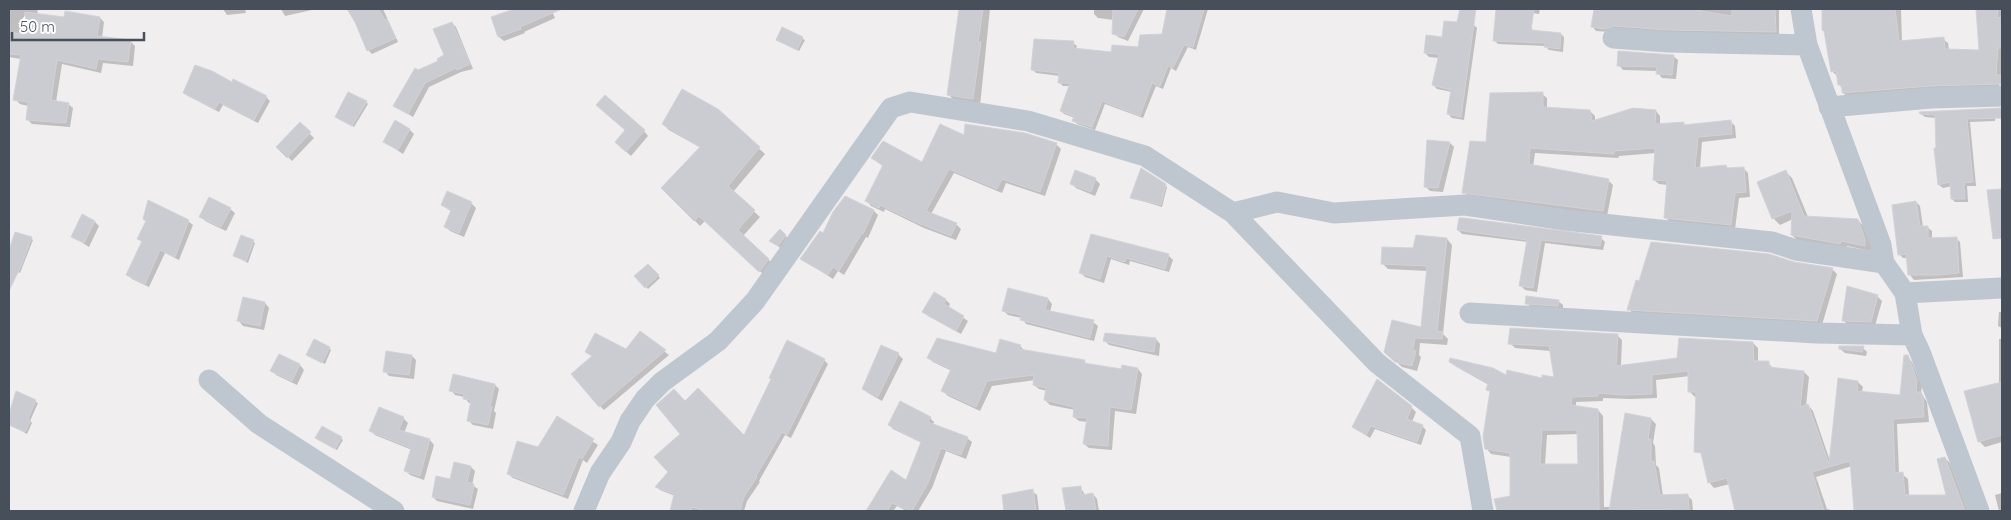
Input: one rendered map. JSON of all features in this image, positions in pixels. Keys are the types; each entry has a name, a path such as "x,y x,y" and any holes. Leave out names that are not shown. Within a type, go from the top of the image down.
{"street":[{"path":"1801,9 1807,45 1881,245 1884,263 1905,293 1912,335 1938,398 1980,511"},
{"path":"1613,38 1668,42 1807,45"},
{"path":"1829,107 1931,98 2002,96"},
{"path":"584,511 600,473 620,442 630,421 645,400 662,382 718,341 755,301 891,108 910,102 1028,121 1145,156 1233,213 1377,363 1470,436 1483,511"},
{"path":"1233,213 1277,202 1334,214 1465,205 1565,220 1772,242 1796,250 1884,263"},
{"path":"1905,293 2002,288"},
{"path":"1470,314 1816,333 1912,335"},
{"path":"208,380 259,424 394,511"}],"building":[{"path":"347,9 378,9 385,20 387,19 396,38 367,51 355,22"},
{"path":"514,9 562,9 520,27 521,29 498,37 491,17"},
{"path":"959,9 983,9 978,42 981,42 973,99 947,95"},
{"path":"1113,9 1138,9 1124,37 1112,34"},
{"path":"1167,9 1204,9 1193,47 1184,45 1173,68 1168,66 1160,86 1152,83 1140,116 1102,101 1092,127 1072,121 1074,116 1060,111 1070,83 1058,83 1059,73 1031,70 1034,39 1074,41 1073,48 1111,52 1112,45 1138,47 1140,35 1162,34"},
{"path":"1460,9 1476,9 1461,117 1447,114 1451,90 1432,85 1439,54 1424,53 1426,35 1442,37 1444,21 1457,22"},
{"path":"1496,9 1534,9 1531,30 1561,33 1560,49 1544,47 1545,43 1493,41"},
{"path":"1594,9 1690,9 1732,16 1732,9 1775,9 1776,32 1669,30 1614,26 1605,29 1591,27"},
{"path":"1822,9 1895,9 1899,41 1944,37 1945,49 1979,50 1976,9 1998,9 1997,18 2002,17 2002,48 1998,48 1996,75 2002,75 2002,84 1931,86 1842,93 1842,85 1838,85 1836,71 1831,72 1824,31 1822,30"},
{"path":"65,11 100,17 97,36 131,40 128,62 98,59 96,69 57,60 51,100 69,103 66,123 26,120 28,102 13,100 21,55 9,54 9,32 23,34 25,12 64,17"},
{"path":"452,22 470,64 457,70 456,68 425,83 408,114 393,106 415,68 418,70 438,61 437,59 444,55 433,29"},
{"path":"782,27 803,37 797,50 776,40"},
{"path":"1618,51 1674,55 1672,75 1656,74 1657,67 1617,66"},
{"path":"195,65 212,71 232,82 233,79 267,96 254,120 219,102 215,109 183,93"},
{"path":"682,89 718,109 760,147 728,186 755,210 738,230 769,259 759,272 699,216 694,221 661,188 700,147 662,124"},
{"path":"348,92 367,101 352,126 335,117"},
{"path":"1543,92 1543,107 1590,110 1592,121 1633,108 1656,110 1655,124 1684,122 1684,125 1731,120 1732,134 1698,137 1695,168 1726,165 1727,168 1744,167 1746,192 1735,193 1731,225 1664,218 1667,181 1653,180 1655,148 1614,151 1614,154 1530,148 1529,164 1609,179 1603,211 1462,193 1470,141 1486,142 1490,93"},
{"path":"605,95 645,130 626,152 615,142 625,130 596,105"},
{"path":"2002,108 2002,118 1967,119 1973,182 1964,183 1965,199 1951,199 1950,182 1938,185 1934,148 1936,148 1935,115 1920,114 1919,112"},
{"path":"395,120 410,129 398,150 383,142"},
{"path":"300,122 311,132 287,158 276,147"},
{"path":"940,124 964,135 965,124 1025,133 1057,143 1040,192 1002,179 997,189 949,169 926,211 957,223 951,236 880,205 879,208 865,201 883,165 871,158 883,141 922,162"},
{"path":"1427,140 1450,142 1438,188 1424,187"},
{"path":"1141,168 1166,184 1161,205 1130,198"},
{"path":"1075,170 1096,178 1091,192 1070,184"},
{"path":"1786,170 1804,216 1858,219 1865,239 1865,246 1841,241 1840,244 1791,235 1792,211 1772,219 1757,182"},
{"path":"2002,189 2002,238 1993,239 1987,190"},
{"path":"447,191 472,202 459,233 444,227 451,210 441,205"},
{"path":"845,196 874,210 863,234 839,271 833,267 828,275 800,259 820,231 823,233 833,212"},
{"path":"209,197 231,208 221,227 199,217"},
{"path":"148,200 189,220 175,257 160,250 145,284 126,275 142,241 137,239 146,221 143,219"},
{"path":"1916,201 1920,226 1928,226 1928,238 1957,237 1959,273 1908,275 1906,254 1898,255 1892,205"},
{"path":"82,214 95,221 84,243 71,237"},
{"path":"1459,218 1602,236 1600,246 1541,240 1533,288 1519,286 1527,240 1457,230"},
{"path":"780,229 786,235 778,246 769,241"},
{"path":"15,232 32,237 9,291 9,250"},
{"path":"1091,234 1169,254 1165,269 1126,258 1125,262 1107,256 1100,279 1079,273"},
{"path":"241,235 254,240 246,261 233,256"},
{"path":"1416,235 1447,238 1437,331 1443,332 1442,339 1415,338 1413,350 1416,351 1412,366 1395,362 1384,352 1392,320 1421,327 1427,266 1381,264 1382,247 1413,248"},
{"path":"1651,242 1769,254 1794,262 1833,268 1817,321 1627,310 1636,280 1639,281"},
{"path":"648,264 659,275 645,288 634,276"},
{"path":"1847,286 1878,295 1871,322 1842,321"},
{"path":"1008,288 1048,298 1045,310 1094,320 1090,338 1020,320 1021,315 1002,311"},
{"path":"934,292 946,299 944,304 964,316 956,331 922,312"},
{"path":"1526,296 1559,300 1558,306 1525,304"},
{"path":"243,297 265,302 260,326 237,321"},
{"path":"1510,328 1618,334 1616,366 1677,358 1679,338 1753,342 1754,361 1769,361 1769,367 1804,371 1800,407 1808,404 1829,464 1838,378 1858,381 1857,391 1900,395 1904,355 1908,355 1917,380 1916,392 1921,392 1923,396 1924,417 1893,419 1895,473 1903,472 1905,495 1946,495 1937,459 1945,457 1965,511 1854,511 1850,461 1812,472 1824,511 1735,511 1727,478 1708,483 1701,453 1694,452 1696,392 1688,392 1688,371 1652,375 1652,394 1624,395 1598,393 1598,396 1572,397 1571,405 1598,409 1599,511 1497,511 1494,499 1510,496 1510,453 1485,449 1483,437 1490,391 1486,390 1488,383 1449,362 1450,358 1493,368 1506,375 1507,370 1542,378 1542,375 1554,377 1549,346 1508,344","holes":["1542,430 1577,430 1578,464 1540,464"]},
{"path":"640,331 666,350 599,407 571,374 592,356 585,352 595,333 626,349"},
{"path":"1105,333 1156,338 1154,352 1103,341"},
{"path":"937,338 996,353 1000,339 1021,345 1019,349 1085,360 1084,363 1121,369 1122,365 1138,368 1131,410 1110,407 1108,446 1083,444 1087,418 1073,417 1074,407 1044,400 1046,388 1033,385 1034,375 987,381 976,407 941,391 951,369 927,358"},
{"path":"314,339 330,347 322,363 306,355"},
{"path":"787,340 825,359 787,435 782,432 744,497 740,511 706,511 692,507 691,511 670,511 674,494 655,487 668,472 654,457 680,434 656,405 674,389 685,401 698,388 744,435 771,379 769,378"},
{"path":"881,345 899,353 878,397 862,389"},
{"path":"1839,346 1864,346 1862,352 1839,349"},
{"path":"386,351 412,355 409,375 383,372"},
{"path":"279,354 300,364 292,381 270,371"},
{"path":"453,374 495,384 488,425 467,421 471,400 463,399 464,394 449,391"},
{"path":"1377,379 1412,406 1407,419 1423,425 1417,442 1371,426 1366,435 1352,427"},
{"path":"2002,382 2002,435 1978,442 1964,391"},
{"path":"16,391 36,400 28,419 31,420 25,432 9,425 9,414"},
{"path":"900,401 931,417 928,422 968,437 961,455 941,448 928,483 912,511 892,503 887,511 866,511 891,470 906,480 921,442 888,425"},
{"path":"379,407 404,417 399,430 430,439 420,476 404,471 411,448 369,431"},
{"path":"1625,413 1651,418 1648,439 1651,439 1651,462 1654,461 1660,495 1688,494 1689,511 1671,511 1671,509 1609,511"},
{"path":"557,416 594,439 582,459 579,457 563,495 507,474 517,441 538,447"},
{"path":"322,426 342,437 335,449 315,438"},
{"path":"454,462 471,466 467,482 474,484 470,505 432,497 436,476 450,479"},
{"path":"1081,486 1082,495 1093,493 1096,511 1066,511 1062,488"},
{"path":"1033,489 1036,511 1004,511 1002,495"}]}
